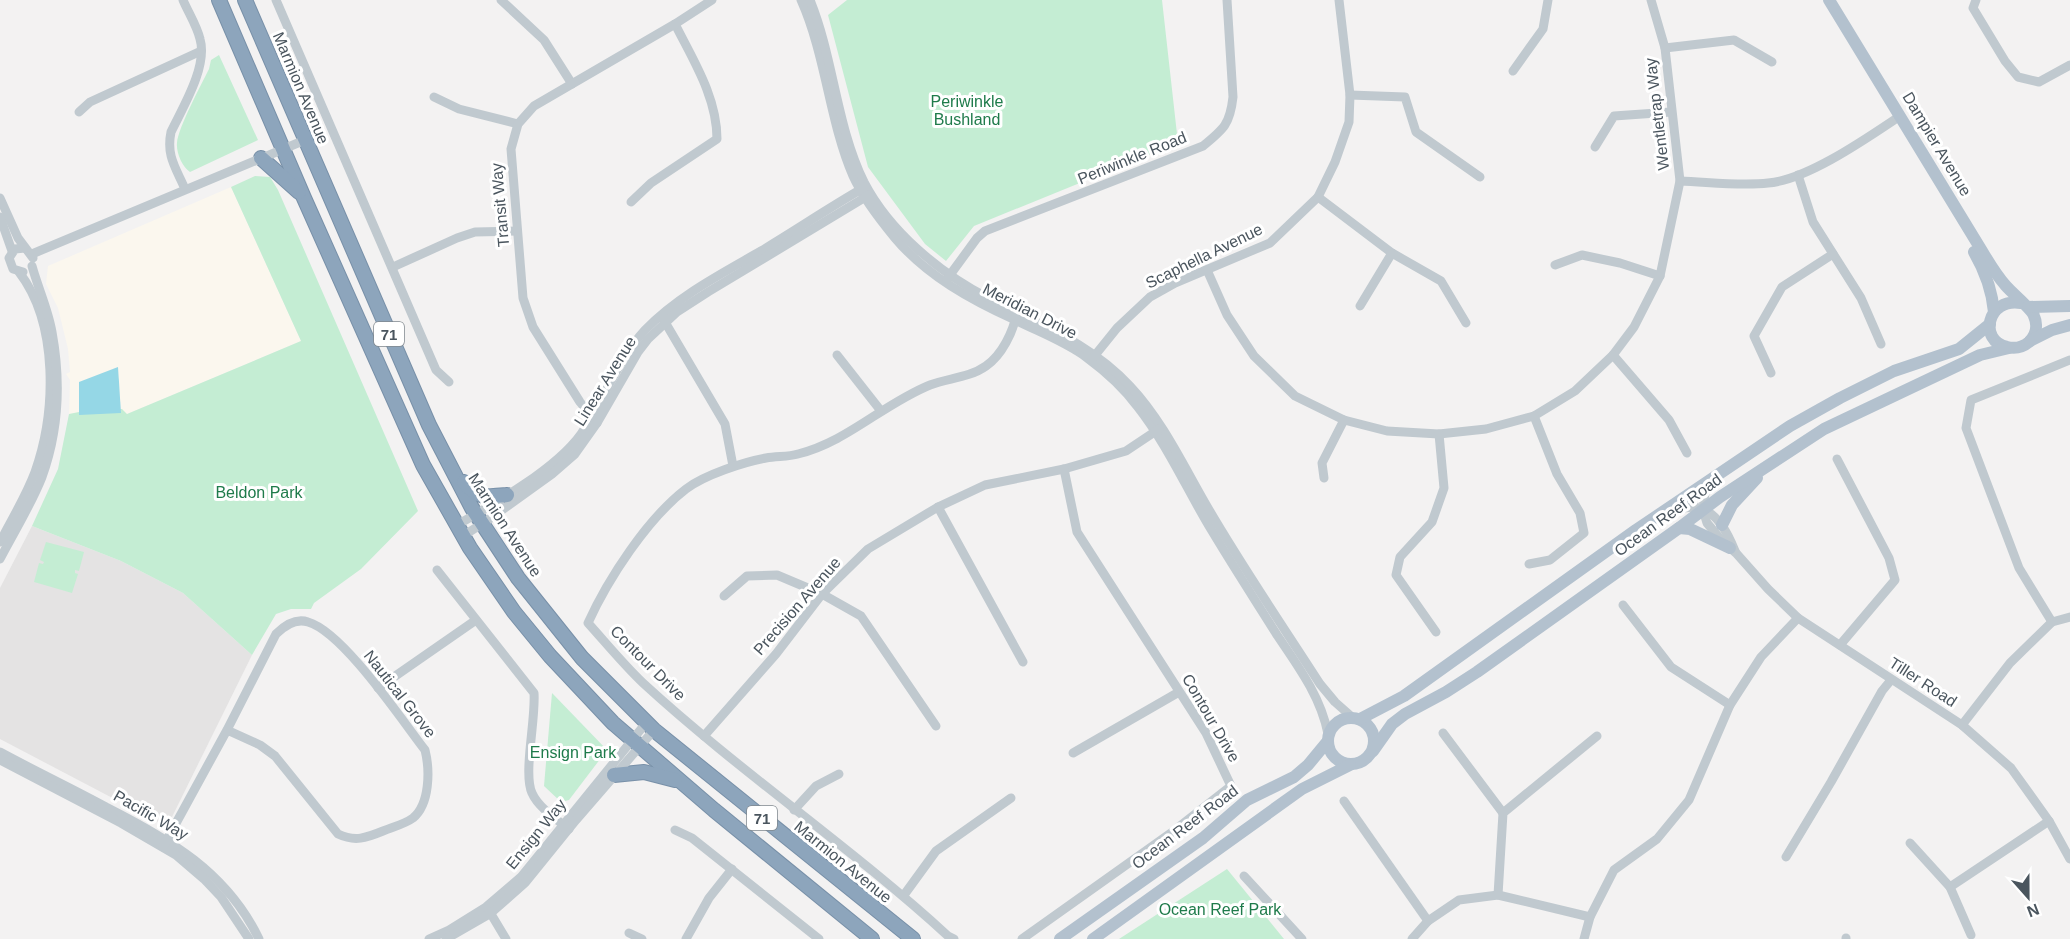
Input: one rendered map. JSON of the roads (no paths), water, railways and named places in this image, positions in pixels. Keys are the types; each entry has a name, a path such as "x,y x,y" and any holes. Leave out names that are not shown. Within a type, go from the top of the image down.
{"highway":[{"name":"71","path":"219,0 419,457 460,530 514,612 550,657 613,723 872,939"},
{"name":"Marmion Avenue","path":"245,0 429,425 448,465 479,519 518,578 582,658 650,727 912,939"},
{"path":"261,158 304,198"},
{"path":"429,425 436,429 472,491 483,497 507,495"},
{"path":"614,775 644,772 680,781"},
{"path":"870,905 896,915 924,939"}],"main road":[{"name":"Dampier Avenue","path":"1820,0 2004,284 2024,305"},
{"name":"Dampier Avenue","path":"1828,0 1984,270 1990,290 1992,318"},
{"path":"2070,306 2006,303 1992,318 1993,337 2002,346 2009,348 2017,348 2052,330 2070,325"},
{"path":"2024,305 2033,312 2036,327 2030,341"},
{"name":"Ocean Reef Road","path":"1356,718 1404,696 1730,465 1816,411 1894,371 1959,349 1992,318"},
{"name":"Ocean Reef Road","path":"1372,751 1392,724 1405,714 1457,685 1770,464 1834,424 1980,355 2009,348"},
{"path":"1722,525 1732,505 1770,464"},
{"path":"1679,528 1690,529 1733,550"},
{"path":"1093,939 1302,789 1363,761 1372,751 1374,736 1366,723 1356,718 1337,722 1328,738 1332,755 1337,760 1350,765"},
{"name":"Ocean Reef Road","path":"1060,939 1203,838 1246,800 1294,777 1308,765 1328,738"}],"street":[{"path":"183,0 201,39 200,65 171,132 169,142 169,152 185,189"},
{"path":"276,0 436,370 449,382"},
{"path":"501,0 544,40 572,84"},
{"path":"434,98 459,109 518,124 534,106 712,0"},
{"name":"Meridian Drive","path":"801,0 814,35 841,142 854,178 914,246 947,278 1094,358 1124,390 1158,430 1320,684 1335,702 1356,718"},
{"name":"Meridian Drive","path":"810,0 828,54 850,146 866,192"},
{"name":"Periwinkle Road","path":"947,278 977,238 985,231 1203,146 1223,130 1231,113 1233,97 1227,0"},
{"name":"Scaphella Avenue","path":"1094,358 1117,328 1150,297 1175,283 1270,243 1318,197 1335,162 1349,122 1350,95 1339,0"},
{"path":"1513,71 1543,29 1548,0"},
{"name":"Wentletrap Way","path":"1207,270 1227,315 1254,356 1295,396 1344,420 1387,431 1439,434 1486,429 1534,416 1575,391 1613,354 1634,327 1660,276 1680,182 1665,48 1651,0"},
{"path":"1976,0 1973,8 2005,61 2018,77 2039,82 2070,65"},
{"path":"631,202 651,183 717,139 717,120 706,86 675,24"},
{"path":"1665,48 1734,40 1772,62"},
{"path":"79,112 90,102 201,51"},
{"path":"1350,95 1405,97 1416,132 1480,177"},
{"path":"1595,147 1614,116 1671,112"},
{"path":"1680,182 1770,183 1798,176 1897,118"},
{"name":"Transit Way","path":"518,124 511,149 522,298 533,327 594,420"},
{"path":"12,251 19,248 29,251 305,140"},
{"path":"1798,176 1813,222 1861,298 1881,344"},
{"name":"Linear Avenue","path":"460,530 564,464 584,443 627,354 645,331 866,192"},
{"path":"1318,197 1392,253 1441,281 1466,323"},
{"path":"0,198 18,238 29,251 52,331 57,376 56,418 50,452 41,479 0,559"},
{"path":"0,217 12,251 5,267 20,272 27,271 32,266"},
{"path":"393,267 475,232 517,231"},
{"path":"1360,306 1392,253"},
{"path":"1771,374 1754,336 1782,287 1833,254"},
{"path":"1555,264 1582,255 1620,263 1660,276"},
{"path":"0,542 35,473 46,431 50,400 49,360 45,334 33,291 20,272"},
{"name":"Contour Drive","path":"954,939 903,895 704,736 642,682 588,623 598,600 628,554 654,521 687,488 733,466 765,458 798,454 841,438 881,411 930,385 972,374 986,366 1000,353 1016,317"},
{"path":"663,319 725,424 733,466"},
{"path":"1613,354 1669,420 1688,453"},
{"path":"837,355 881,411"},
{"path":"2052,622 2019,568 1966,428 1971,400 2070,360"},
{"path":"1529,564 1550,560 1584,533 1580,513 1557,474 1534,416"},
{"name":"Linear Avenue","path":"479,519 570,447 594,420"},
{"path":"1324,478 1323,463 1344,420"},
{"name":"Meridian Drive","path":"1158,430 1212,531 1316,696 1325,716 1328,738"},
{"name":"Precision Avenue","path":"704,736 776,654 822,594 868,549 938,507 985,485 1064,469 1126,451 1158,430"},
{"path":"1436,632 1396,575 1400,557 1432,522 1444,488 1439,434"},
{"path":"1837,459 1889,558 1895,580 1840,645"},
{"name":"Contour Drive","path":"1022,939 1231,786 1206,733 1077,532 1064,469"},
{"path":"1662,512 1698,507 1704,510 1704,493 1709,481"},
{"path":"938,507 1023,662"},
{"name":"Tiller Road","path":"1704,510 1714,515 1722,525 1733,550"},
{"name":"Tiller Road","path":"1704,510 1707,523 1798,618 1962,725 2011,768 2049,822 2070,859"},
{"path":"437,570 534,693 535,706 528,777 531,791 542,806 566,827"},
{"path":"724,596 747,576 777,575 822,594 861,616 936,726"},
{"path":"1623,605 1671,667 1730,705"},
{"path":"1962,725 2010,663 2052,622 2070,617"},
{"path":"1584,939 1590,917 1614,870 1657,839 1689,800 1730,705 1761,657 1798,618"},
{"path":"378,688 476,620"},
{"name":"Nautical Grove","path":"165,844 276,634 285,626 296,622 307,621 338,640 425,750 428,767 427,781 420,812 408,821 359,840 349,839 338,834 275,756 260,745 227,730"},
{"path":"1786,857 1832,782 1882,691 1891,680"},
{"path":"1073,753 1179,692"},
{"name":"Ensign Way","path":"566,827 635,742 650,727"},
{"path":"1443,733 1503,813 1498,895"},
{"path":"1503,813 1597,736"},
{"name":"Ensign Way","path":"446,939 488,910 521,878 614,775 635,742"},
{"name":"Pacific Way","path":"0,752 165,844 204,879 231,910 249,939"},
{"name":"Pacific Way","path":"0,760 196,860 217,880 246,915 259,939"},
{"path":"794,810 816,786 839,774"},
{"path":"903,895 936,851 1011,798"},
{"path":"1344,801 1428,921"},
{"path":"1950,887 2049,822"},
{"path":"675,830 692,838 819,939"},
{"path":"1910,843 1950,887 1971,935"},
{"path":"686,939 709,897 732,869"},
{"path":"1244,876 1302,939"},
{"path":"1412,939 1428,921 1459,900 1498,895 1590,917"},
{"path":"488,910 506,939"},
{"name":"Ensign Way","path":"429,939 488,910"},
{"path":"629,933 642,939"}],"water":[{"path":"118,367 121,413 79,415 79,382"}],"park label":[{"name":"Periwinkle Bushland","path":"967,110"},
{"name":"Beldon Park","path":"259,492"},
{"name":"Ensign Park","path":"573,752"},
{"name":"Ocean Reef Park","path":"1220,909"}]}
